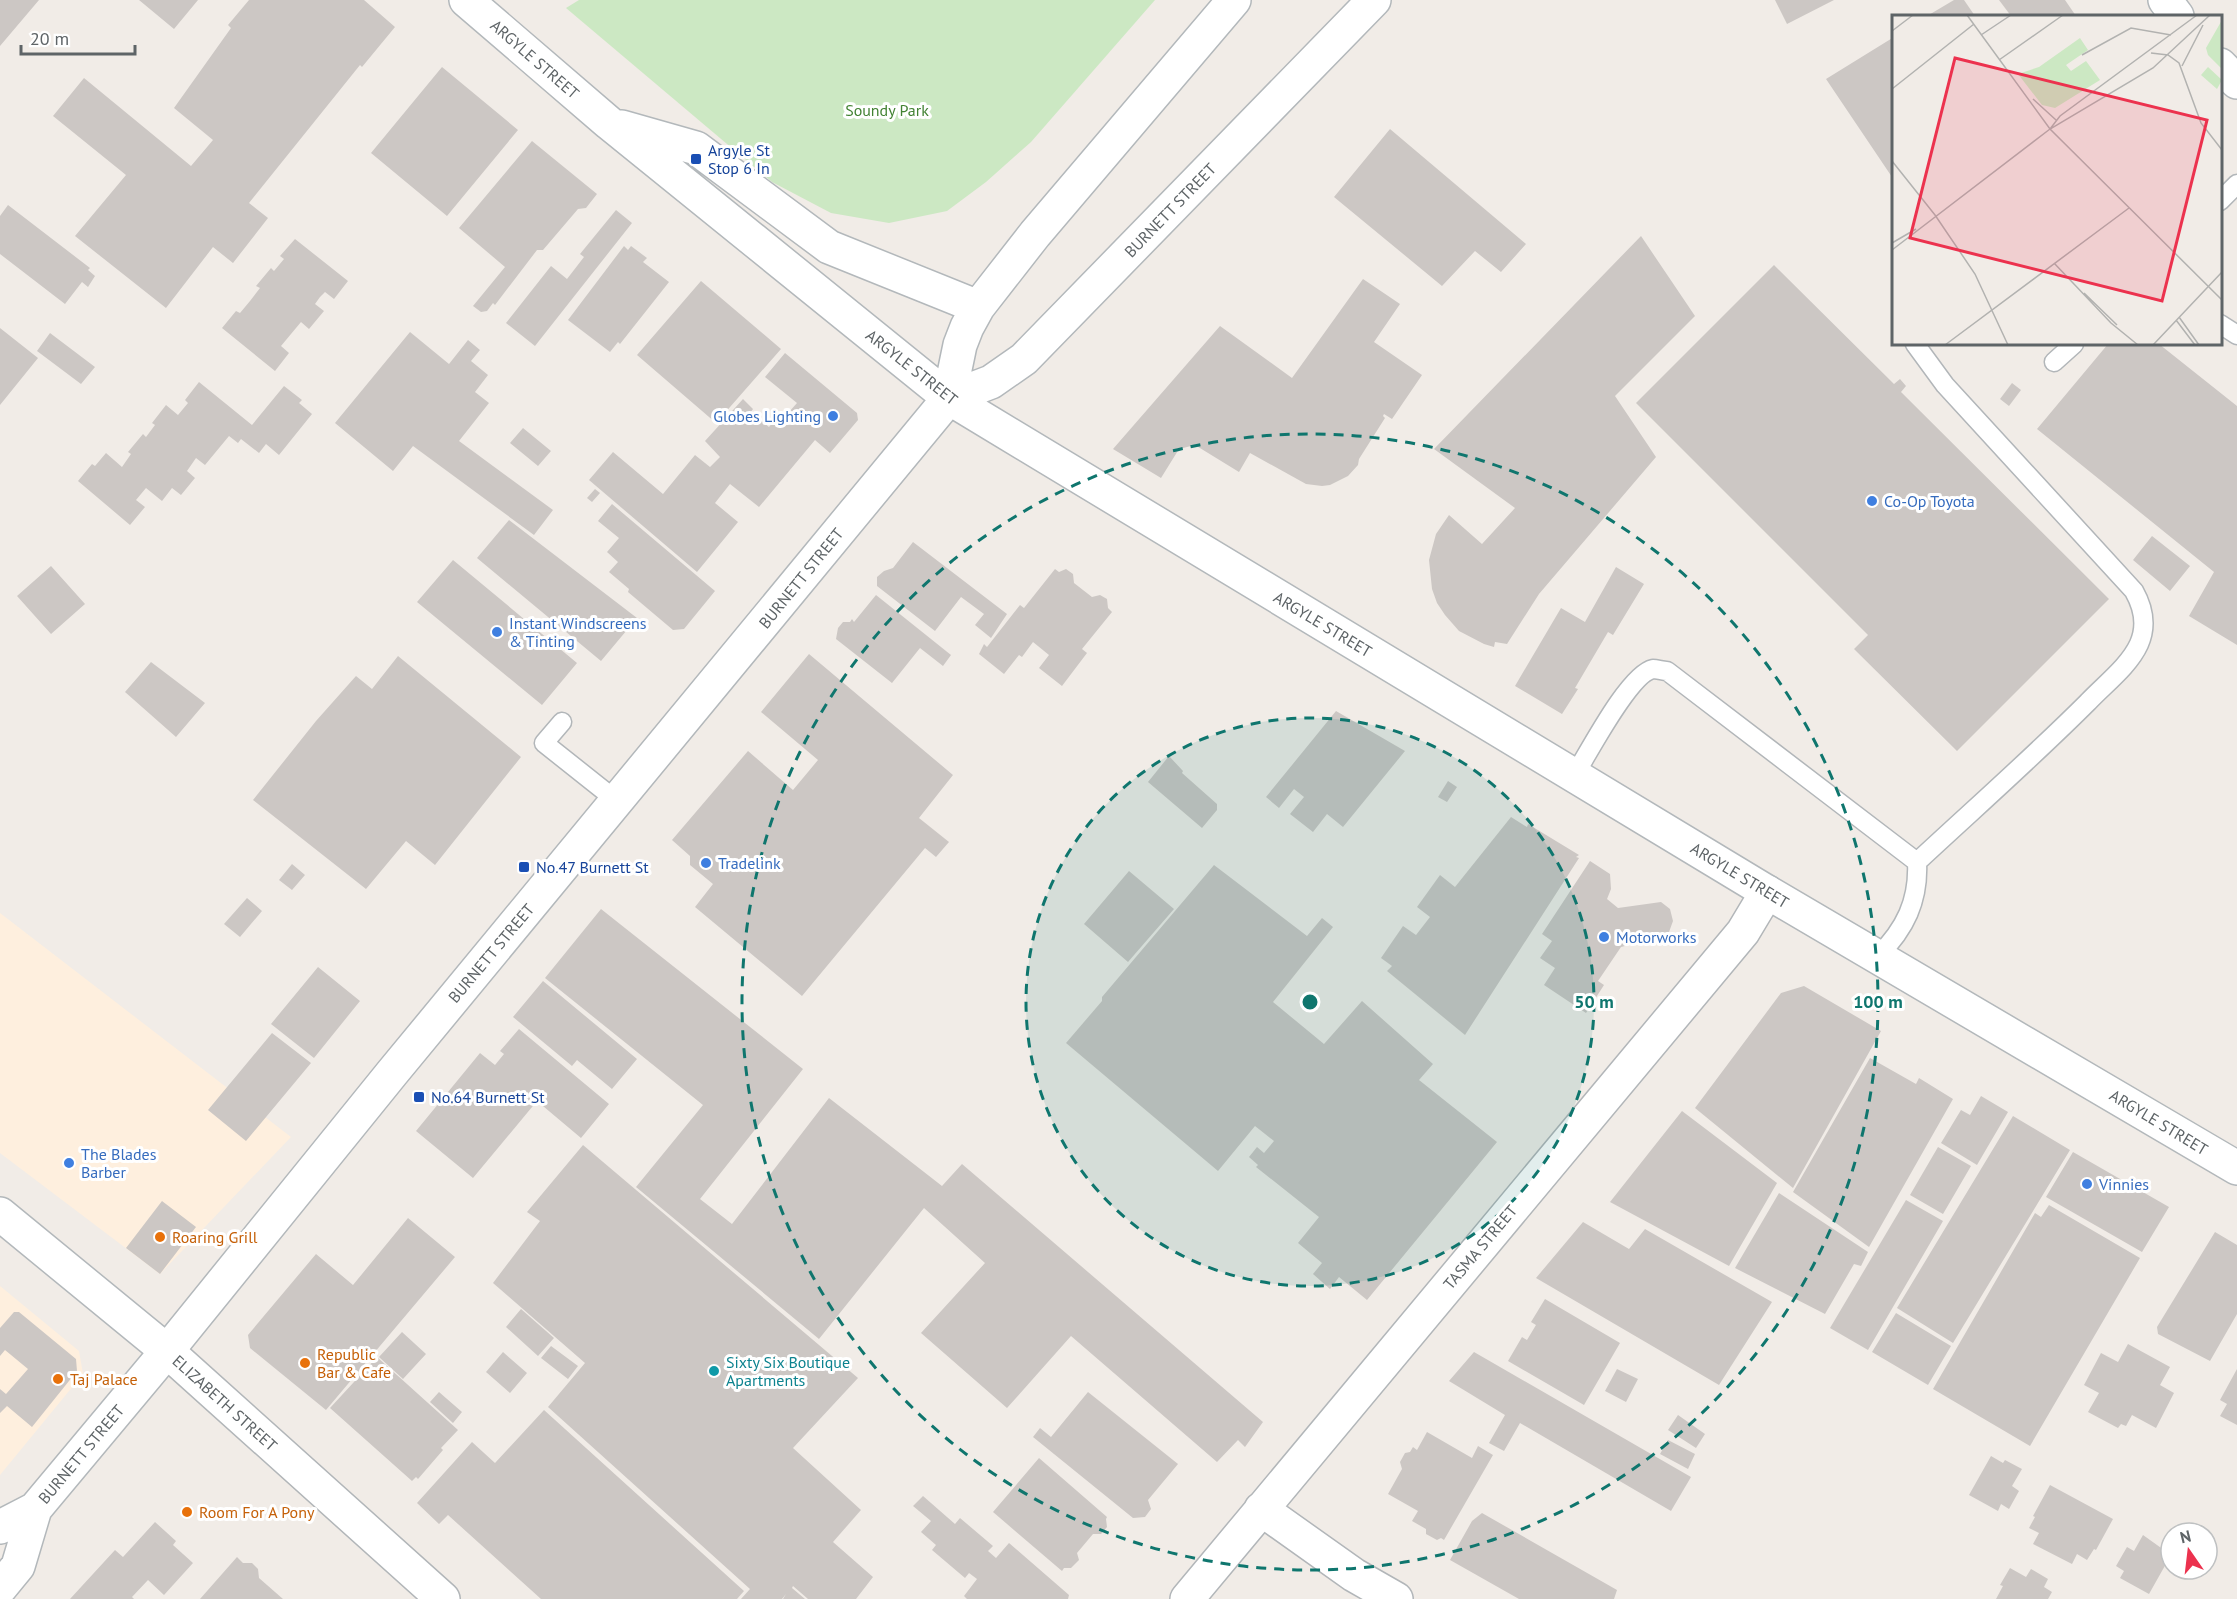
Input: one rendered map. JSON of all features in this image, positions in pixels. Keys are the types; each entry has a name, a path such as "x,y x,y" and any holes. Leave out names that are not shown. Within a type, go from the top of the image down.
{"main road":[{"name":"ARGYLE STREET","path":"466,0 609,123 949,398 1767,892 2237,1168"},
{"name":"BURNETT STREET","path":"0,1527 35,1509 949,398 960,345 978,307 1035,234 1234,0"},
{"name":"BURNETT STREET","path":"949,398 990,382 1024,359 1374,0"},
{"path":"2165,0 2176,15"},
{"path":"2222,67 2237,82"},
{"path":"609,123 696,148 829,247 978,307"},
{"name":"TASMA STREET","path":"1187,1599 1743,932 1767,892"},
{"name":"ELIZABETH STREET","path":"0,1214 167,1351 443,1599"},
{"name":"BURNETT STREET","path":"0,1588 18,1566 35,1509"},
{"path":"1261,1509 1354,1575 1396,1599"}],"lane":[{"path":"2222,199 2237,184"},
{"path":"2222,325 2237,335"},
{"path":"1916,345 1945,385 2134,591 2142,606 2143,624 2140,642 2131,658 2054,735 1917,862"},
{"path":"2054,362 2073,345"},
{"path":"1574,776 1618,703 1640,676 1653,669 1667,671 1917,862 1918,882 1907,919 1895,939 1878,956"},
{"path":"562,722 544,743 617,801"}],"shaded area":[{"path":"0,913 291,1137 160,1274 0,1153"},
{"path":"0,1286 79,1351 83,1374 0,1475"}],"green space":[{"name":"Soundy Park","path":"579,0 1155,0 1031,142 986,182 947,211 889,223 831,213 772,182 566,8"}],"building":[{"path":"0,0 39,0 0,46"},
{"path":"139,0 198,0 174,29"},
{"path":"249,0 364,0 395,27 362,67 360,65 249,203 268,218 233,263 213,247 166,308 75,236 126,175 53,116 84,78 191,166 213,140 174,108 231,28 228,25"},
{"path":"1775,0 1834,0 1787,24"},
{"path":"1954,0 1964,0 1974,15 1929,15"},
{"path":"1999,0 2065,0 2075,15 2010,15"},
{"path":"1892,38 1892,177 1826,79"},
{"path":"442,67 518,130 447,216 371,153"},
{"path":"1390,129 1526,244 1501,272 1475,251 1442,286 1334,197"},
{"path":"532,141 597,194 586,208 578,209 543,250 537,250 495,305 493,303 487,311 481,312 473,306 505,267 459,228"},
{"path":"8,205 90,268 88,270 95,276 88,287 82,282 65,304 0,254 0,216"},
{"path":"616,210 632,223 535,346 506,323 551,266 567,279 584,257 580,254"},
{"path":"1641,236 1695,316 1615,396 1656,457 1539,594 1507,644 1495,642 1494,647 1484,644 1459,631 1437,603 1432,589 1429,560 1436,534 1449,515 1482,544 1515,508 1434,449"},
{"path":"295,239 348,281 334,299 325,292 320,297 315,304 324,311 309,329 301,322 281,346 289,353 275,371 222,328 236,311 240,313 250,301 260,288 256,286 271,268 274,271 284,259 280,256"},
{"path":"624,246 628,250 631,246 647,258 643,262 669,282 620,344 618,342 610,352 568,320"},
{"name":"Co-Op Toyota","path":"1774,265 1894,384 1900,379 1906,386 1901,392 2109,599 1957,751 1854,649 1868,635 1636,403"},
{"path":"1363,279 1400,304 1374,342 1422,375 1392,419 1384,414 1385,418 1359,459 1358,465 1348,476 1330,485 1306,484 1250,453 1239,472 1195,445 1179,449 1161,478 1113,449 1220,326 1292,378"},
{"path":"701,281 781,349 716,423 637,355"},
{"path":"0,328 38,358 0,405"},
{"path":"410,332 449,364 468,340 480,350 471,361 488,375 475,392 489,403 459,441 553,510 534,535 413,446 393,471 335,423"},
{"path":"50,333 95,367 81,384 37,351"},
{"path":"2107,345 2160,345 2237,406 2237,645 2189,616 2214,572 2037,429"},
{"path":"785,353 857,413 858,420 830,453 815,440 759,507 730,484 715,503 738,522 697,572 589,480 613,452 663,494 695,455 710,467 720,457 705,441 743,399 753,409 751,412 769,427 782,411 792,420 794,417 789,412 797,403 765,377"},
{"path":"199,382 252,425 284,386 302,400 299,403 312,414 279,455 266,444 259,453 241,439 238,443 229,436 205,465 196,458 187,471 195,478 181,495 172,488 162,501 146,488 136,500 145,507 130,525 78,481 92,464 95,466 106,453 122,467 131,454 128,452 143,434 146,437 155,425 152,423 166,405 178,415 188,403 185,400"},
{"path":"2012,383 2021,390 2009,406 2000,399"},
{"path":"523,428 551,451 538,466 510,443"},
{"path":"595,489 600,493 592,502 587,498"},
{"path":"612,504 715,591 684,629 673,630 628,592 629,589 609,572 618,562 607,552 619,538 598,521"},
{"path":"509,520 637,618 601,661 477,558"},
{"path":"2152,536 2190,566 2170,591 2133,560"},
{"path":"913,542 1007,614 991,638 975,625 984,614 961,597 935,631 877,586 877,577 893,568"},
{"name":"Instant Windscreens & Tinting","path":"453,560 577,663 542,705 417,602"},
{"path":"51,566 85,604 51,634 17,596"},
{"path":"1616,567 1644,584 1613,635 1608,632 1562,714 1515,686 1561,608 1585,622"},
{"path":"1055,569 1059,572 1066,569 1073,574 1074,583 1092,597 1100,595 1107,599 1108,608 1112,612 1082,649 1087,653 1062,686 1039,668 1049,655 1033,642 1022,657 1019,655 1004,674 979,654 984,644 987,647 1020,605 1024,608"},
{"path":"876,595 951,655 943,666 920,648 892,683 836,639 838,628 843,622 850,622 852,619 854,622"},
{"path":"809,654 953,775 919,818 949,842 936,857 925,848 802,996 695,907 713,884 690,865 690,856 672,840 748,751 793,790 818,760 761,712"},
{"path":"398,656 521,757 435,865 406,841 366,889 253,800 316,721 356,676 372,689"},
{"path":"151,662 205,703 176,737 125,692"},
{"path":"1336,711 1405,751 1343,827 1327,814 1313,832 1290,814 1304,797 1294,789 1279,808 1266,797"},
{"path":"1169,756 1183,771 1182,773 1217,804 1217,810 1202,828 1148,782"},
{"path":"1448,781 1457,787 1447,802 1438,797"},
{"path":"1511,817 1527,827 1528,824 1579,855 1576,857 1579,858 1465,1035 1387,971 1392,966 1381,958 1403,926 1416,935 1430,917 1417,907 1440,875 1455,887"},
{"name":"Motorworks","path":"1590,861 1610,874 1611,889 1607,899 1618,908 1661,902 1670,909 1673,921 1669,932 1664,936 1621,947 1598,981 1604,985 1586,1013 1544,985 1555,968 1540,958 1552,941 1542,934"},
{"path":"292,864 305,875 292,890 279,880"},
{"path":"1214,865 1307,936 1322,918 1333,927 1273,1002 1324,1044 1362,1001 1433,1064 1419,1080 1497,1142 1367,1300 1339,1277 1330,1289 1313,1274 1322,1263 1298,1243 1319,1217 1256,1167 1258,1165 1249,1157 1257,1147 1264,1153 1274,1141 1255,1126 1218,1171 1066,1043"},
{"path":"1129,871 1174,909 1128,962 1084,924"},
{"path":"247,898 262,911 240,937 224,924"},
{"path":"601,909 803,1069 700,1199 732,1224 829,1098 942,1186 962,1164 1263,1422 1245,1447 1238,1440 1217,1462 1071,1336 1007,1408 921,1333 985,1263 924,1208 819,1339 636,1187 703,1105 545,978"},
{"path":"318,967 360,1001 314,1058 271,1024"},
{"path":"543,981 637,1059 612,1089 577,1060 572,1066 513,1017"},
{"path":"1804,986 1881,1031 1793,1188 1695,1108 1781,993"},
{"path":"519,1029 609,1104 581,1138 537,1101 473,1178 416,1131 480,1053 495,1065 504,1054 500,1051"},
{"path":"272,1033 311,1063 246,1141 208,1110"},
{"path":"1870,1058 1916,1084 1919,1078 1953,1099 1869,1247 1793,1192"},
{"path":"1981,1096 2008,1112 1977,1165 1941,1143 1961,1110 1970,1115"},
{"path":"1682,1111 1777,1183 1729,1266 1610,1202"},
{"path":"2013,1116 2070,1150 1953,1343 1897,1308"},
{"name":"Sixty Six Boutique Apartments","path":"583,1145 858,1378 793,1448 861,1510 833,1542 873,1577 856,1599 808,1599 793,1586 792,1588 805,1599 783,1599 786,1594 782,1599 741,1599 750,1589 548,1407 585,1363 493,1283 540,1221 527,1212"},
{"path":"1938,1147 1971,1166 1943,1214 1910,1195"},
{"path":"2073,1152 2169,1207 2142,1252 2046,1197"},
{"path":"1779,1193 1868,1252 1861,1266 1854,1264 1825,1314 1735,1268"},
{"path":"1906,1200 1943,1221 1868,1350 1830,1328"},
{"path":"162,1201 196,1227 160,1274 126,1248"},
{"path":"2049,1205 2140,1258 2030,1446 1933,1389 2035,1213 2041,1217"},
{"path":"408,1218 455,1257 326,1410 250,1348 248,1335 316,1254 353,1285"},
{"path":"1583,1222 1629,1249 1645,1229 1772,1302 1719,1385 1536,1278"},
{"path":"2215,1232 2237,1245 2237,1314 2210,1361 2158,1334 2157,1327"},
{"path":"1545,1299 1620,1343 1584,1405 1508,1361 1522,1337 1527,1340 1536,1325 1531,1322"},
{"path":"521,1309 554,1338 538,1356 506,1327"},
{"path":"14,1312 19,1312 76,1359 77,1371 32,1427 7,1406 0,1413 0,1389 6,1394 28,1369 5,1350 0,1356 0,1328"},
{"path":"1896,1313 1951,1346 1928,1385 1872,1352"},
{"path":"402,1332 426,1354 403,1379 379,1357"},
{"path":"2128,1344 2170,1367 2160,1385 2174,1393 2156,1428 2132,1415 2126,1426 2121,1424 2118,1428 2088,1412 2099,1393 2084,1385 2101,1353 2118,1362"},
{"path":"551,1346 578,1366 568,1379 541,1358"},
{"path":"503,1352 527,1373 510,1393 486,1372"},
{"path":"1474,1352 1691,1477 1671,1511 1520,1423 1504,1451 1489,1443 1505,1415 1449,1381"},
{"path":"377,1357 458,1430 418,1479 416,1477 412,1481 330,1408"},
{"path":"1617,1369 1638,1379 1626,1402 1605,1391"},
{"path":"2237,1369 2237,1425 2220,1416 2227,1404 2220,1400"},
{"path":"439,1392 462,1412 453,1423 430,1402"},
{"path":"1088,1392 1178,1464 1148,1500 1151,1509 1145,1517 1133,1518 1033,1437 1040,1428 1051,1437"},
{"path":"544,1410 744,1591 737,1599 541,1599 448,1515 439,1524 417,1503 472,1442 495,1463"},
{"path":"1678,1415 1705,1434 1696,1448 1668,1430"},
{"path":"1427,1432 1472,1458 1478,1446 1493,1455 1444,1540 1441,1538 1437,1540 1426,1534 1426,1529 1412,1521 1418,1511 1388,1494 1402,1469 1400,1462 1405,1453 1410,1452 1413,1447 1417,1450"},
{"path":"1668,1440 1695,1454 1688,1469 1660,1454"},
{"path":"1991,1456 2003,1463 2005,1460 2022,1469 2012,1486 2019,1491 2009,1509 2001,1504 1998,1511 1969,1495"},
{"path":"1039,1458 1107,1517 1107,1527 1101,1534 1093,1534 1077,1553 1079,1560 1071,1568 1064,1568 1062,1571 993,1512"},
{"path":"2050,1485 2113,1519 2096,1550 2094,1549 2087,1560 2077,1554 2072,1564 2033,1544 2039,1533 2029,1528"},
{"path":"923,1496 955,1524 960,1518 993,1546 988,1551 996,1558 1009,1543 1069,1595 1068,1599 967,1599 964,1596 977,1579 969,1573 965,1578 932,1550 936,1545 921,1532 931,1521 913,1506"},
{"path":"1482,1513 1617,1590 1614,1599 1519,1599 1450,1560 1472,1521"},
{"path":"155,1522 176,1541 173,1545 193,1563 164,1595 148,1580 132,1597 134,1599 70,1599 115,1550 123,1557"},
{"path":"2143,1535 2159,1546 2159,1576 2149,1594 2120,1578 2124,1571 2116,1566 2127,1547 2134,1551"},
{"path":"237,1557 243,1563 252,1563 258,1569 259,1578 283,1599 200,1599"},
{"path":"2010,1568 2026,1577 2031,1569 2048,1579 2044,1587 2052,1592 2048,1599 1996,1599 2003,1586 2000,1585"}],"place":[{"name":"Argyle St Stop 6 In","path":"696,159"},
{"name":"Globes Lighting","path":"833,416"},
{"name":"Co-Op Toyota","path":"1872,501"},
{"name":"Instant Windscreens & Tinting","path":"497,632"},
{"name":"Tradelink","path":"706,863"},
{"name":"No.47 Burnett St","path":"524,867"},
{"name":"Motorworks","path":"1604,937"},
{"name":"No.64 Burnett St","path":"419,1097"},
{"name":"The Blades Barber","path":"69,1163"},
{"name":"Vinnies","path":"2087,1184"},
{"name":"Roaring Grill","path":"160,1237"},
{"name":"Republic Bar & Cafe","path":"305,1363"},
{"name":"Sixty Six Boutique Apartments","path":"714,1371"},
{"name":"Taj Palace","path":"58,1379"},
{"name":"Room For A Pony","path":"187,1512"}]}
